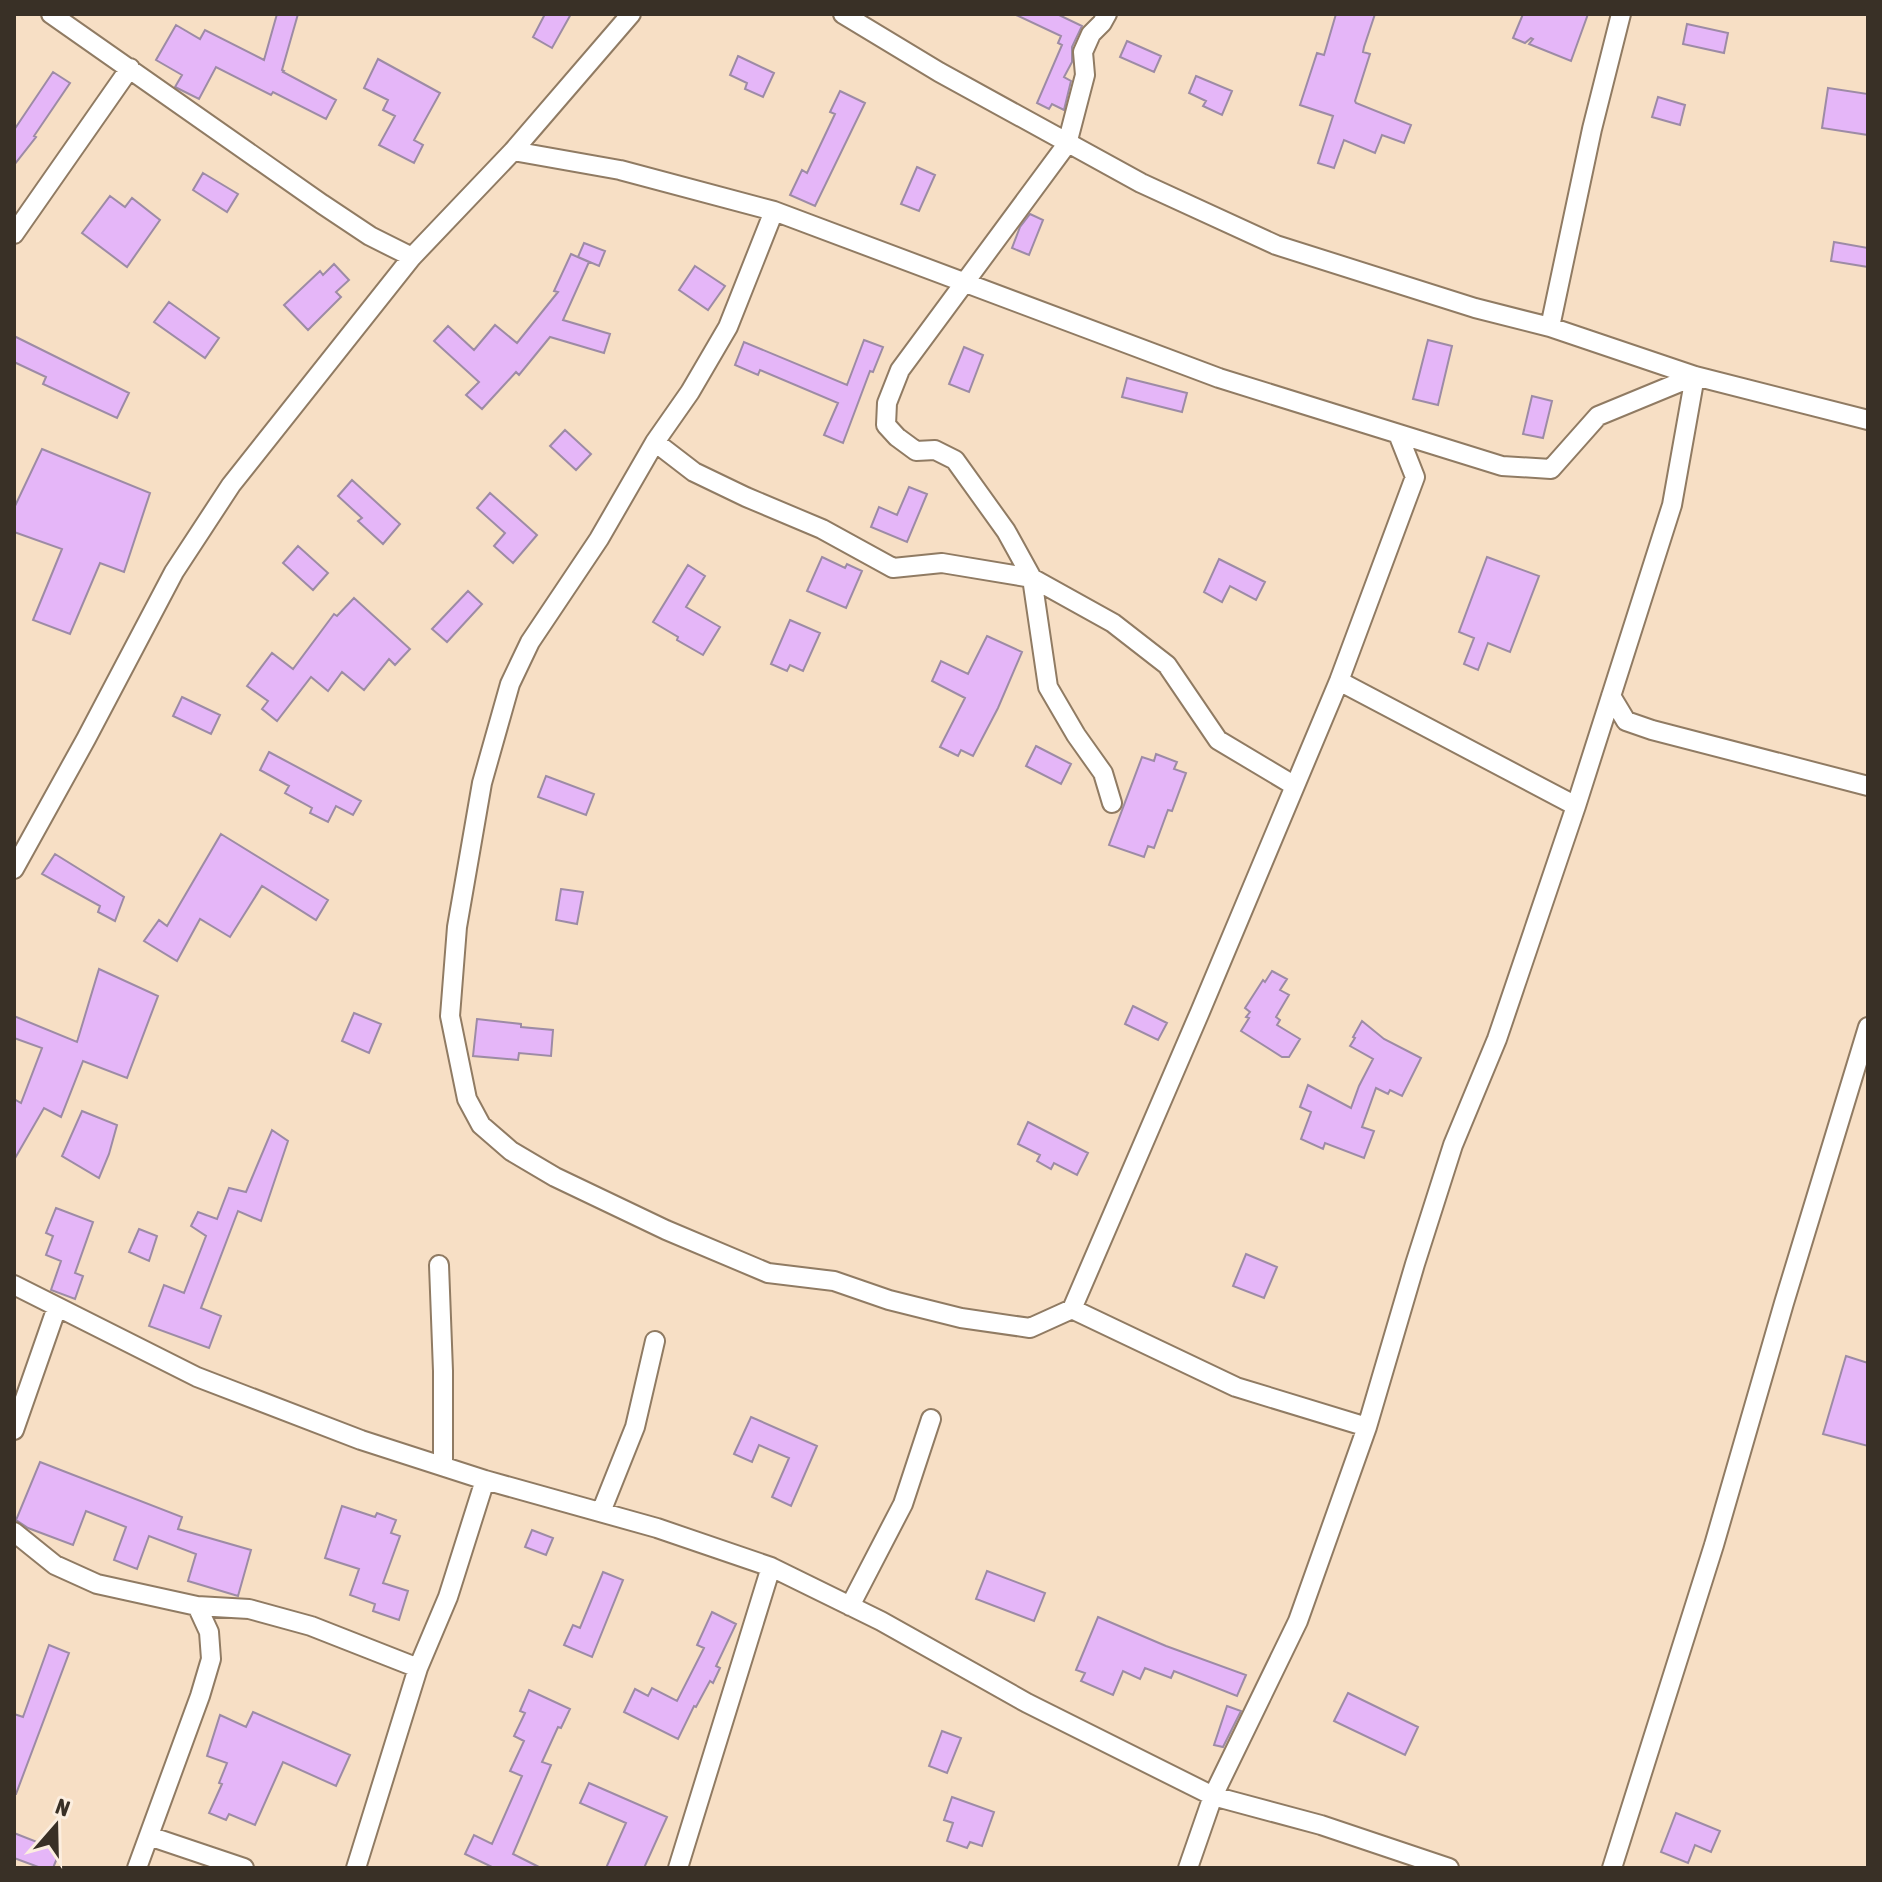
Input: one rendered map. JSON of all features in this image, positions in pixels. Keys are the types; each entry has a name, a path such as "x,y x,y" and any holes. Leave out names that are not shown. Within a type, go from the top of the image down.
{"street":[{"path":"51,14 322,204 370,236 412,257"},
{"path":"14,869 182,559 231,485 412,257 513,151 631,14"},
{"path":"843,14 1067,144 1141,183 1276,245 1475,308 1550,327 1695,376 1868,420"},
{"path":"1107,14 1091,34 1083,52 1085,75 1067,144 900,370 887,403 886,425 916,451 935,450 955,460 1006,531 1032,578 1048,687 1103,773 1112,803"},
{"path":"1550,327 1592,129 1621,14"},
{"path":"14,234 130,68"},
{"path":"513,151 620,170 774,211 1219,378 1502,466 1551,469 1598,416 1695,376"},
{"path":"774,211 728,327 690,392 655,442 599,539 530,642 510,684 482,783 457,927 450,1016 467,1099 481,1125 511,1151 555,1177 666,1230 768,1273 834,1281 889,1300 961,1318 1030,1328 1072,1309 1339,681 1415,477 1398,434"},
{"path":"1188,1868 1213,1796 1298,1621 1367,1427 1453,1145 1497,1039 1576,806 1672,505 1695,376"},
{"path":"655,442 694,472 822,529 893,568 942,563 1032,578 1113,623 1167,665 1218,740 1295,786"},
{"path":"1339,681 1576,806"},
{"path":"1611,696 1626,721 1868,786"},
{"path":"1612,1868 1714,1545 1868,1027"},
{"path":"439,1265 443,1466"},
{"path":"14,1285 197,1377 361,1440 485,1480 657,1528 771,1567 881,1621 1027,1703 1213,1796 1321,1825 1449,1868"},
{"path":"14,1430 57,1307"},
{"path":"1072,1309 1236,1387 1367,1427"},
{"path":"601,1512 635,1427 655,1341"},
{"path":"850,1606 903,1504 931,1419"},
{"path":"356,1868 418,1668 448,1597 485,1480"},
{"path":"14,1532 55,1565 97,1584 197,1606 249,1609 311,1626 418,1668"},
{"path":"678,1868 771,1567"},
{"path":"137,1868 211,1659 209,1632 197,1606"},
{"path":"149,1836 244,1868"}],"building":[{"path":"277,14 298,14 282,70 336,100 326,119 216,67 199,99 175,87 182,75 156,60 176,25 200,39 205,30 264,60"},
{"path":"545,14 571,14 552,48 533,37"},
{"path":"1014,14 1057,14 1082,26 1072,47 1072,62 1064,77 1071,81 1064,110 1052,104 1049,109 1037,103 1062,45 1058,43 1061,36"},
{"path":"1336,14 1375,14 1364,47 1363,52 1370,54 1356,103 1411,125 1404,143 1382,135 1375,153 1344,140 1334,168 1318,163 1333,116 1300,105 1317,53 1324,55"},
{"path":"1523,14 1588,14 1571,61 1529,44 1531,38 1525,43 1513,38"},
{"path":"1687,24 1728,33 1724,53 1683,44"},
{"path":"1127,41 1161,56 1154,72 1120,57"},
{"path":"738,56 774,73 763,97 745,89 747,83 730,75"},
{"path":"378,59 440,93 414,140 423,145 414,163 379,145 395,116 383,110 388,100 364,88"},
{"path":"53,72 70,83 14,165 14,130"},
{"path":"1196,76 1232,91 1222,115 1203,106 1206,101 1189,93"},
{"path":"1828,88 1868,94 1868,135 1822,128"},
{"path":"840,91 865,103 815,206 790,195 802,170 807,173 835,114 830,112"},
{"path":"1658,97 1685,105 1680,125 1652,117"},
{"path":"917,167 935,175 919,211 901,204"},
{"path":"203,173 238,194 227,212 193,190"},
{"path":"110,196 125,207 132,198 160,220 127,267 82,233"},
{"path":"1030,214 1043,220 1029,255 1012,248 1020,227"},
{"path":"1834,242 1868,248 1868,267 1831,261"},
{"path":"584,243 605,251 599,266 578,257"},
{"path":"571,254 589,262 563,320 610,334 604,353 550,337 519,375 516,372 482,409 466,395 479,382 434,341 448,326 474,350 495,325 517,343 558,292 554,291"},
{"path":"334,264 349,280 336,292 341,297 308,330 284,305 320,271 323,275"},
{"path":"695,266 725,286 708,310 679,290"},
{"path":"169,302 219,338 205,358 154,322"},
{"path":"14,336 129,393 117,418 43,384 46,377 14,362"},
{"path":"864,340 883,347 873,372 870,371 843,443 824,435 838,403 760,370 758,375 735,365 744,342 847,385"},
{"path":"1428,340 1452,346 1438,405 1413,399"},
{"path":"964,347 983,355 969,392 949,384"},
{"path":"1127,378 1187,393 1182,412 1122,397"},
{"path":"1532,396 1552,401 1543,438 1523,434"},
{"path":"565,430 591,454 576,470 550,446"},
{"path":"42,449 150,493 124,572 100,563 70,634 33,620 62,549 14,532 14,508"},
{"path":"352,480 400,524 383,544 358,521 362,518 338,496"},
{"path":"909,487 927,494 907,542 871,527 879,507 897,515"},
{"path":"490,493 537,535 513,563 494,546 505,533 477,508"},
{"path":"298,546 328,573 313,590 283,563"},
{"path":"822,557 845,568 847,564 862,571 846,608 807,591"},
{"path":"1487,557 1539,576 1510,652 1488,643 1478,670 1464,664 1474,638 1459,632"},
{"path":"1219,559 1265,582 1256,600 1230,586 1222,602 1204,592"},
{"path":"688,565 705,576 686,607 720,627 703,655 653,622"},
{"path":"468,591 482,604 447,642 432,629"},
{"path":"354,598 410,649 395,665 389,659 364,690 342,672 328,691 311,677 277,721 262,709 268,701 247,686 272,653 293,669 334,614 337,616"},
{"path":"790,620 820,633 803,671 790,665 787,671 771,664"},
{"path":"987,636 1022,652 973,756 961,750 958,756 940,747 965,698 932,681 941,661 968,674"},
{"path":"182,697 220,715 211,734 173,716"},
{"path":"1036,746 1071,764 1061,784 1026,766"},
{"path":"269,752 361,801 353,815 336,806 328,822 310,813 312,808 285,793 289,786 260,770"},
{"path":"1156,754 1177,762 1174,769 1186,773 1154,848 1148,846 1144,857 1109,845 1142,757 1154,761"},
{"path":"546,776 594,794 586,815 538,797"},
{"path":"221,834 328,900 316,920 262,886 230,937 200,919 177,961 144,941 159,920 167,926"},
{"path":"55,854 124,897 115,921 98,912 100,906 42,874"},
{"path":"561,889 583,892 577,924 556,920"},
{"path":"99,969 158,996 127,1078 83,1061 61,1117 44,1108 14,1160 14,1099 21,1103 42,1048 14,1038 14,1016 77,1042"},
{"path":"1272,971 1287,979 1280,990 1289,995 1276,1017 1280,1020 1277,1025 1300,1039 1289,1057 1282,1057 1241,1031 1249,1018 1246,1017 1250,1012 1245,1008"},
{"path":"1133,1006 1167,1023 1158,1040 1125,1024"},
{"path":"354,1013 381,1024 369,1053 342,1041"},
{"path":"477,1019 553,1030 551,1056 519,1053 518,1060 473,1056"},
{"path":"1362,1021 1384,1039 1421,1058 1402,1096 1376,1088 1362,1127 1374,1131 1364,1158 1325,1143 1323,1149 1301,1139 1311,1112 1300,1107 1308,1085 1351,1108 1373,1059 1350,1046"},
{"path":"82,1111 117,1125 99,1178 62,1156"},
{"path":"1028,1122 1088,1153 1077,1175 1054,1163 1051,1169 1037,1161 1040,1155 1018,1144"},
{"path":"272,1130 288,1141 261,1221 238,1211 201,1308 221,1316 209,1348 149,1326 164,1285 184,1293 206,1236 191,1226 198,1212 217,1219 229,1188 246,1192"},
{"path":"56,1208 93,1222 75,1273 83,1276 75,1299 51,1290 61,1261 46,1255 53,1236 46,1233"},
{"path":"139,1229 157,1236 149,1261 129,1252"},
{"path":"1246,1254 1277,1267 1264,1298 1233,1286"},
{"path":"1846,1356 1868,1363 1868,1446 1823,1434"},
{"path":"751,1417 817,1446 791,1506 772,1497 789,1458 759,1445 752,1462 734,1454"},
{"path":"40,1462 182,1517 178,1529 251,1550 238,1596 188,1581 196,1554 149,1536 137,1569 114,1560 126,1527 86,1511 73,1545 28,1528 16,1520"},
{"path":"342,1506 396,1520 391,1533 400,1536 383,1583 408,1591 399,1620 373,1611 375,1604 350,1595 359,1569 325,1558"},
{"path":"532,1530 553,1538 546,1555 525,1547"},
{"path":"987,1571 1045,1593 1034,1621 976,1599"},
{"path":"603,1572 623,1580 592,1657 564,1645 573,1625 580,1628"},
{"path":"712,1612 736,1624 716,1666 720,1668 713,1683 710,1681 694,1706 678,1739 624,1712 635,1689 648,1696 652,1688 677,1701 704,1648 697,1645"},
{"path":"1098,1617 1246,1675 1237,1696 1174,1671 1171,1678 1145,1668 1140,1679 1123,1671 1113,1695 1081,1681 1085,1673 1076,1670"},
{"path":"49,1645 69,1653 14,1794 14,1714 23,1717"},
{"path":"529,1690 570,1709 542,1762 551,1765 513,1854 541,1868 494,1868 465,1854 474,1835 492,1844 522,1776 510,1771 524,1741 514,1736 525,1713 520,1711"},
{"path":"1348,1693 1418,1727 1405,1755 1334,1721"},
{"path":"1227,1706 1241,1711 1223,1747 1214,1745"},
{"path":"253,1712 350,1755 336,1786 283,1762 255,1825 229,1814 226,1820 209,1813 222,1784 219,1783 227,1763 207,1756 220,1715 246,1727"},
{"path":"942,1731 961,1738 947,1773 929,1766"},
{"path":"589,1783 667,1817 644,1868 606,1868 626,1823 580,1803"},
{"path":"952,1797 994,1812 982,1846 970,1842 967,1848 947,1841 953,1823 944,1820"},
{"path":"1676,1813 1720,1831 1711,1852 1695,1845 1688,1863 1661,1852"},
{"path":"14,1833 60,1851 53,1868 41,1868 14,1858"}]}
